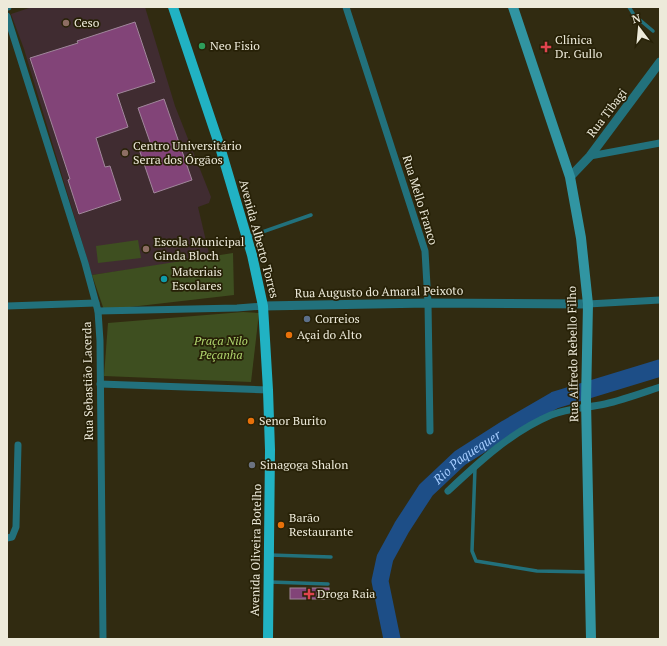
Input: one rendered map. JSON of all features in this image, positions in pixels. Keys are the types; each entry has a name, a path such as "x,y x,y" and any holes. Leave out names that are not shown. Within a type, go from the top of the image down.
{"main road":[{"name":"Avenida Alberto Torres","path":"173,7 220,147 247,237 263,306 264,318"},
{"name":"Rua Alfredo Rebello Filho","path":"513,7 570,177 581,238 588,304 586,404 591,639"},
{"name":"Avenida Oliveira Botelho","path":"264,318 268,390 268,639"}],"street":[{"name":"Rua Mello Franco","path":"346,7 425,251 428,303 430,431"},
{"name":"Rua Sebastião Lacerda","path":"7,16 85,263 97,307 100,341 103,639"},
{"name":"Rua Tibagi","path":"570,177 590,156 660,62"},
{"path":"590,156 660,143"},
{"name":"Rua Augusto do Amaral Peixoto","path":"7,306 237,308 263,306 428,303 588,304 660,300"},
{"path":"100,384 268,390"},
{"path":"448,490 475,465 504,442 551,415 586,404 605,404 660,387"},
{"path":"7,538 12,537 16,527 18,445"}],"lane":[{"path":"629,7 634,15 653,32"},
{"path":"247,237 311,215"},
{"path":"475,465 472,551 476,561 537,571 590,572"},
{"path":"269,555 331,558"},
{"path":"269,582 328,584"}],"shaded area":[{"name":"Centro Universitário Serra dos Órgãos","path":"32,7 145,7 175,106 211,197 209,203 198,207 210,258 92,275 24,49 11,14"}],"green space":[{"path":"138,240 141,258 98,263 96,246"},
{"name":"Praça Nilo Peçanha","path":"233,253 234,295 104,310 92,275"},
{"name":"Praça Nilo Peçanha","path":"243,312 259,313 251,382 104,376 108,323"}],"building":[{"path":"135,22 155,82 117,94 128,127 96,138 105,167 110,166 121,200 79,214 68,180 70,179 30,58 78,43 77,41"},
{"path":"164,99 192,180 154,193 139,149 151,145 138,108"},
{"name":"Droga Raia","path":"290,588 329,588 329,599 290,599"}],"waterway":[{"name":"Rio Paquequer","path":"392,639 380,581 385,558 402,527 426,490 460,458 555,400 660,368"}],"place":[{"name":"Ceso","path":"66,23"},
{"name":"Neo Fisio","path":"202,46"},
{"name":"Clínica Dr. Gullo","path":"546,47"},
{"name":"Centro Universitário Serra dos Órgãos","path":"125,153"},
{"name":"Escola Municipal Ginda Bloch","path":"146,249"},
{"name":"Materiais Escolares","path":"164,279"},
{"name":"Correios","path":"307,319"},
{"name":"Açai do Alto","path":"289,335"},
{"name":"Senor Burito","path":"251,421"},
{"name":"Sinagoga Shalon","path":"252,465"},
{"name":"Barão Restaurante","path":"281,525"},
{"name":"Droga Raia","path":"309,594"}]}
